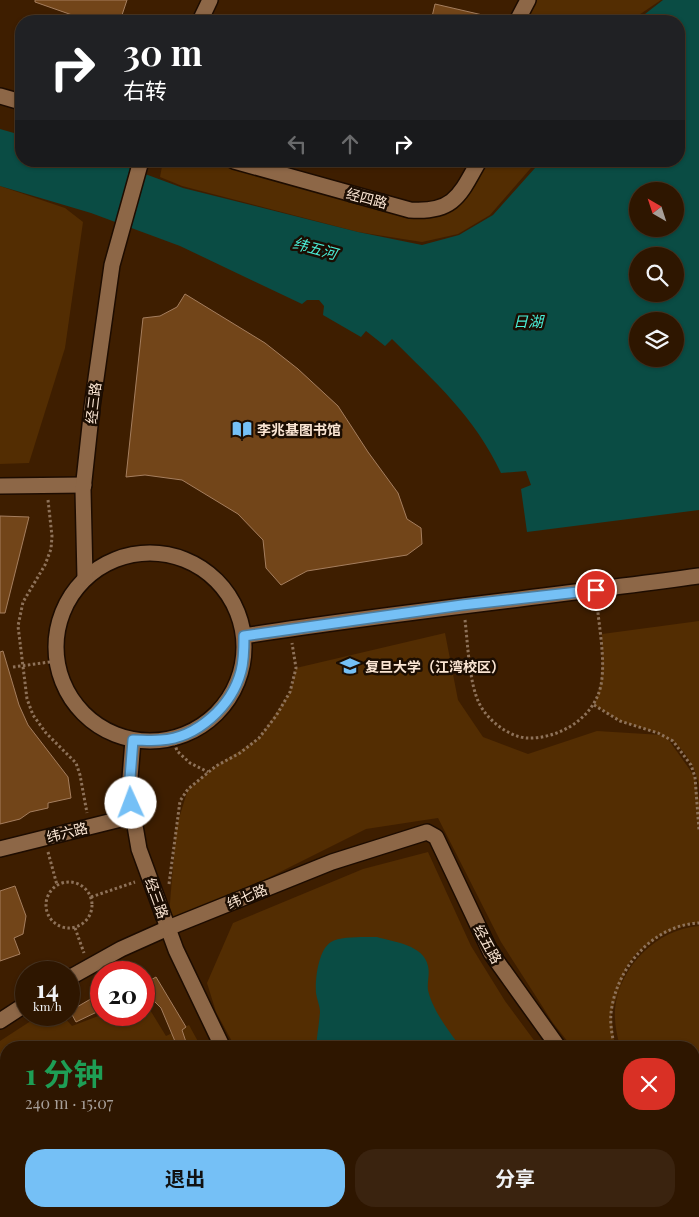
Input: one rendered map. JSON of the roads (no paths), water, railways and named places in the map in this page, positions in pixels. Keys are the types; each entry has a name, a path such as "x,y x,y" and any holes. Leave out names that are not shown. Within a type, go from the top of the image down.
{"lane":[{"path":"203,15 210,0"},
{"path":"520,15 528,0"},
{"path":"0,96 15,100"},
{"name":"经三路","path":"85,578 84,485 92,407 111,274 120,230 139,167"},
{"name":"经四路","path":"256,167 410,210 429,211 458,198 476,167"},
{"path":"0,486 84,485"},
{"path":"156,552 185,558 207,570 226,589 239,613 244,636 244,654 241,672 230,697 212,718 189,732 174,738 133,740 101,727 78,708 68,693 60,675 56,643 61,615 71,595 85,578 98,568 128,555 156,552"},
{"path":"244,636 462,605 699,576"},
{"name":"经三路","path":"133,740 129,791 139,849 176,950 220,1041"},
{"name":"纬六路","path":"0,849 133,816"},
{"name":"纬七路","path":"80,971 121,949 168,928 332,862 416,835 427,832 432,833"},
{"name":"经五路","path":"432,833 436,836 491,953 554,1041"},
{"path":"0,1021 15,1011"}],"water":[{"name":"日湖","path":"663,0 699,0 699,510 527,532 521,489 531,485 526,471 501,473 491,453 466,417 438,385 392,339 385,346 366,331 361,337 323,315 324,306 319,300 307,300 302,304 180,246 91,213 0,186 0,129 15,133 15,167 126,167 183,188 358,232 422,245 459,235 493,215 536,167 685,167 685,15 644,15"},
{"path":"353,937 377,937 400,943 421,953 429,969 428,990 433,1005 456,1041 317,1041 320,1007 316,993 316,981 320,958 331,942"}],"place":[{"name":"李兆基图书馆","path":"242,429"},
{"name":"复旦大学（江湾校区）","path":"350,666"}],"water label":[{"name":"纬五河","path":"315,248"}]}
